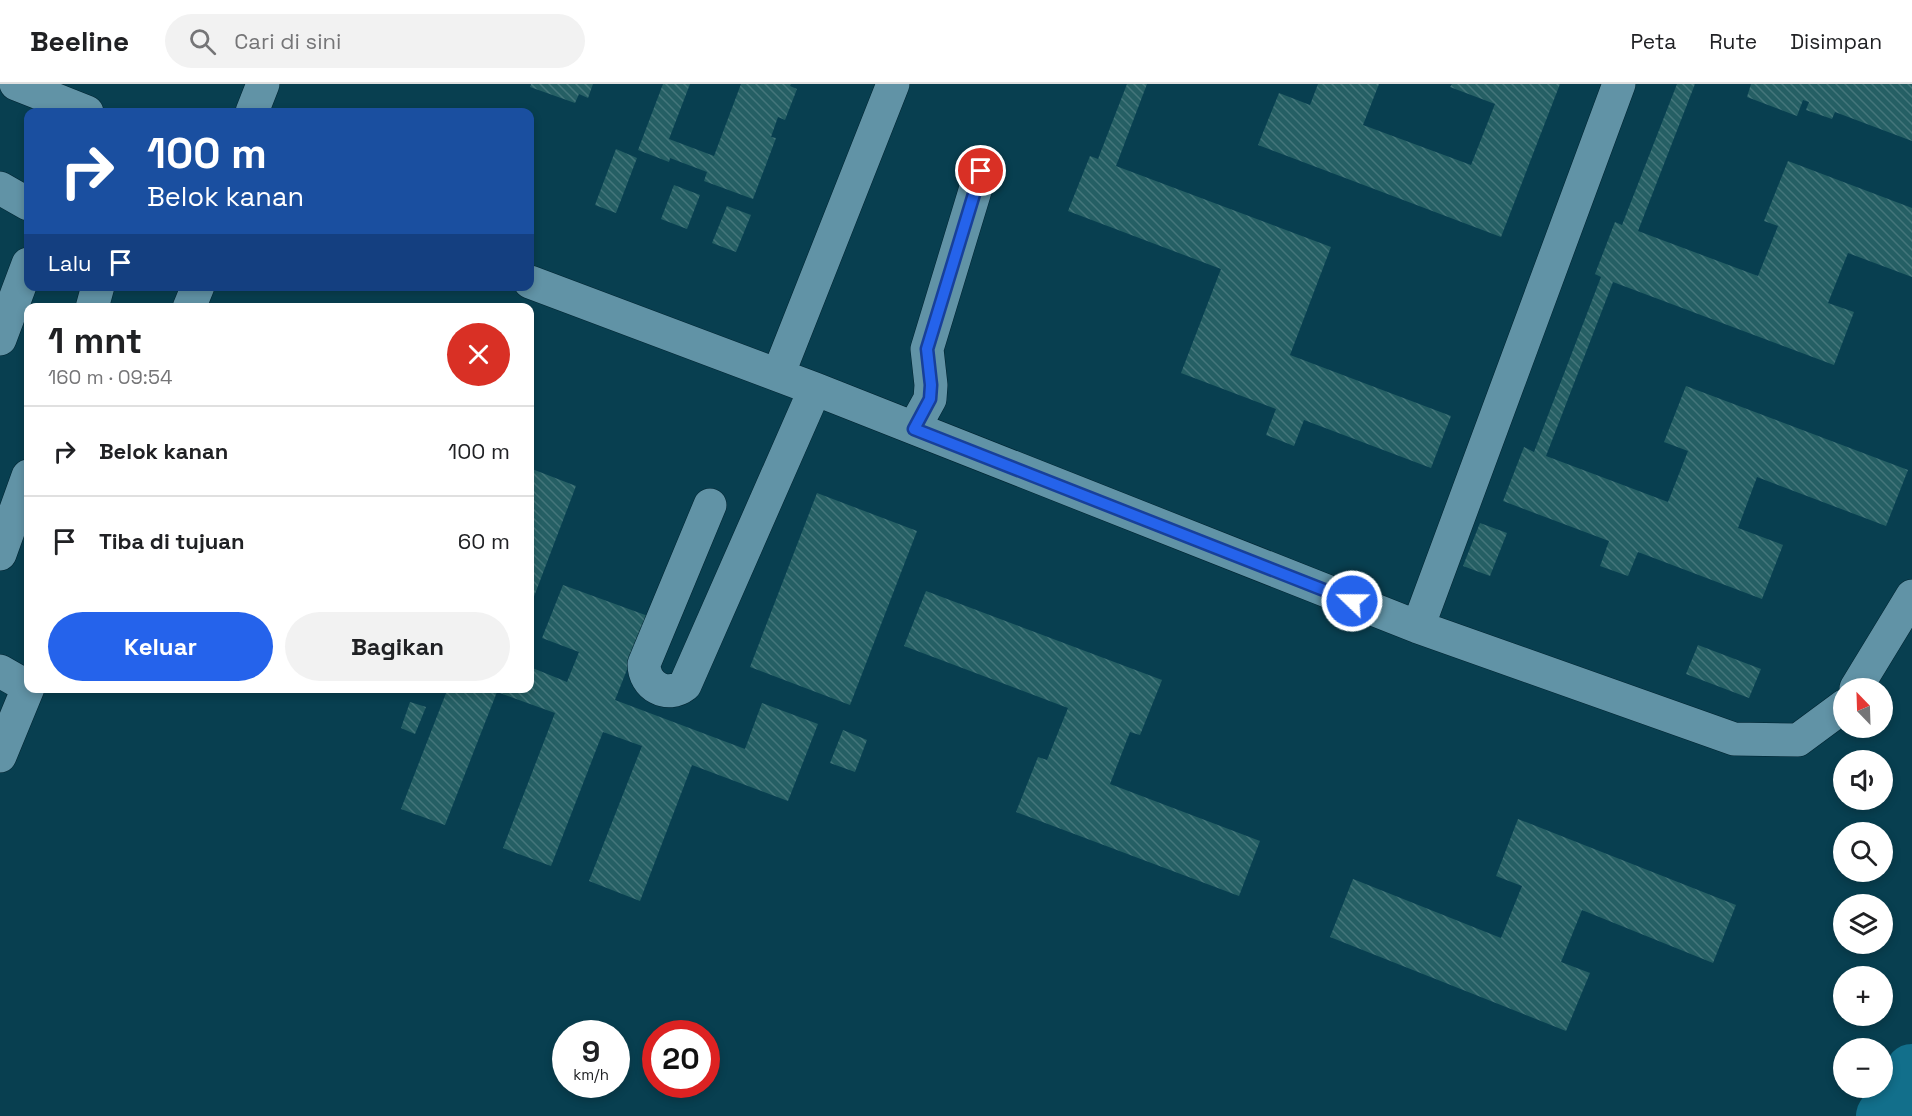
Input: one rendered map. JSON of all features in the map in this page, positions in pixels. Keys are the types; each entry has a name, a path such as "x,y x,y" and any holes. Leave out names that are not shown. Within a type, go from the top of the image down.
{"lane":[{"path":"16,84 77,108"},
{"path":"254,108 263,84"},
{"path":"778,375 893,84"},
{"path":"1418,627 1619,84"},
{"path":"914,429 930,399 931,385 927,349 981,171"},
{"path":"0,188 24,202"},
{"path":"0,339 24,275"},
{"path":"534,284 815,389 1418,627 1734,739 1798,740 1833,714"},
{"path":"710,505 644,664 644,675 650,685 669,691 679,690 685,685 815,389"},
{"path":"0,554 18,476"},
{"path":"1862,678 1912,596"},
{"path":"0,671 24,686"},
{"path":"0,756 26,693"}],"building":[{"path":"531,84 593,84 588,98 579,94 575,103 530,87"},
{"path":"663,84 690,84 669,139 714,156 741,84 791,84 790,86 797,89 785,120 778,117 771,137 776,138 753,199 704,181 707,172 670,158 669,162 638,150"},
{"path":"1127,84 1147,84 1116,166 1331,247 1290,355 1451,416 1431,468 1304,420 1294,446 1266,435 1276,409 1181,373 1221,269 1068,211 1090,156 1098,159"},
{"path":"1318,84 1379,84 1363,125 1471,165 1495,104 1450,87 1452,84 1560,84 1501,237 1258,145 1279,93 1310,105"},
{"path":"1677,84 1695,84 1638,231 1758,276 1778,226 1764,221 1788,161 1912,208 1912,277 1848,253 1828,303 1854,312 1834,365 1613,282 1546,456 1668,502 1688,451 1664,442 1686,386 1908,470 1886,526 1757,477 1738,528 1783,545 1762,599 1638,552 1628,576 1600,566 1609,541 1503,501 1524,447 1534,452 1601,277 1595,274 1615,222 1622,225"},
{"path":"1751,84 1912,84 1912,141 1835,112 1832,119 1806,110 1809,102 1803,100 1797,116 1747,97"},
{"path":"616,149 637,158 616,213 595,205"},
{"path":"674,185 700,195 687,229 661,219"},
{"path":"727,206 751,215 736,252 712,243"},
{"path":"534,470 576,486 534,596"},
{"path":"817,493 917,531 850,705 750,667"},
{"path":"1480,523 1507,533 1490,576 1463,566"},
{"path":"563,585 648,616 615,700 745,749 762,703 818,724 788,801 692,765 640,901 589,881 642,746 603,732 551,866 503,848 555,713 500,693 534,693 534,669 567,682 579,652 542,638"},
{"path":"926,591 1162,680 1140,735 1130,732 1110,784 1260,841 1239,896 1016,812 1038,757 1047,760 1068,708 904,646"},
{"path":"1698,645 1761,669 1749,698 1686,674"},
{"path":"446,693 497,693 445,825 401,809"},
{"path":"410,702 426,707 415,734 401,728"},
{"path":"843,730 867,740 855,772 830,763"},
{"path":"1518,819 1736,905 1713,963 1582,910 1561,962 1590,973 1566,1031 1330,937 1353,879 1501,938 1522,886 1496,876"}],"waterway":[{"path":"1883,1116 1912,1071"}],"route":[{"path":"981,171 927,349 931,385 930,399 914,429 1352,601"}]}
